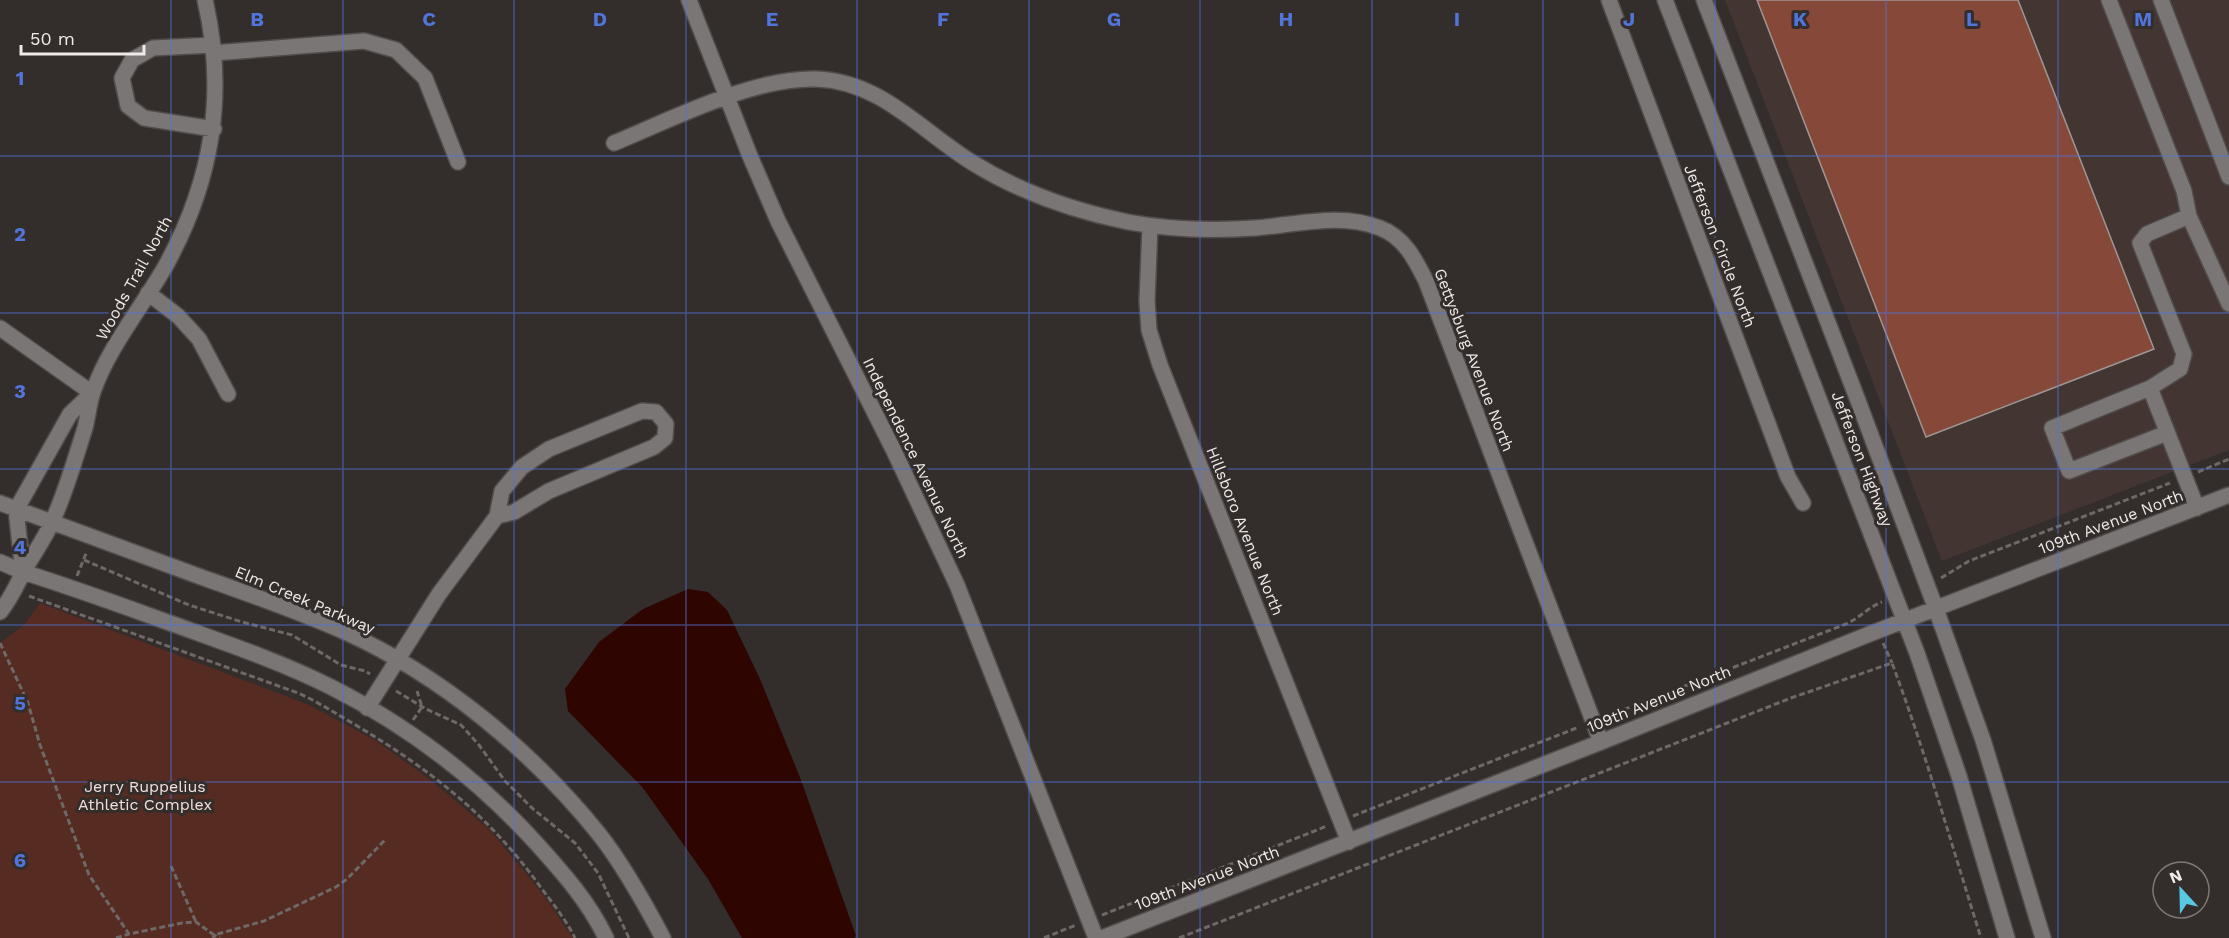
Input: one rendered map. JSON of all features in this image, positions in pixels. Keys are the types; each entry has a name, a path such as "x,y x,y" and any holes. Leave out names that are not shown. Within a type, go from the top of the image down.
{"street":[{"name":"Woods Trail North","path":"0,612 15,590 52,523 86,424 92,393 105,364 165,267 186,224 206,163 214,129 216,93 213,49 205,0"},
{"name":"Independence Avenue North","path":"689,0 778,221 893,449 957,585 1096,938"},
{"name":"Jefferson Circle North","path":"1609,0 1788,477 1803,503"},
{"name":"Jefferson Highway","path":"1665,0 1905,620 1959,776 2007,938"},
{"name":"Jefferson Highway","path":"1704,0 1837,343 1936,609 1983,741 2043,938"},
{"path":"2109,0 2184,191 2189,216 2229,304"},
{"path":"2160,0 2229,177"},
{"path":"214,129 144,118 128,106 122,78 132,60 153,48 213,49 364,40 396,50 425,78 458,162"},
{"name":"Gettysburg Avenue North","path":"614,143 757,87 784,81 816,79 848,83 885,100 972,162 1015,186 1061,204 1108,218 1150,226 1206,231 1334,220 1358,221 1382,228 1402,242 1415,258 1426,281 1601,742"},
{"path":"2167,433 2069,471 2052,428 2150,388 2180,369 2184,354 2140,243 2147,234 2189,216"},
{"name":"Hillsboro Avenue North","path":"1150,226 1147,301 1149,330 1160,365 1348,842"},
{"path":"148,293 178,316 199,339 228,394"},
{"path":"0,328 92,393"},
{"path":"2150,388 2197,508"},
{"name":"Woods Trail North","path":"16,510 70,414 92,393"},
{"path":"368,708 396,659 439,594 497,516 502,491 522,467 549,449 642,411 656,412 666,424 665,438 654,447 549,490 514,512 497,516"},
{"name":"109th Avenue North","path":"1102,938 1905,620 2229,495"},
{"name":"Elm Creek Parkway","path":"0,503 266,600 346,632 396,659 453,695 500,732 551,781 599,835 640,895 663,938"},
{"path":"16,510 23,572"},
{"path":"0,562 225,643 312,678 406,730 470,779 517,823 562,871 586,903 606,938"}],"path":[{"path":"1941,578 1969,561 2229,459"},
{"path":"15,590 298,693 321,704 394,748 445,785 484,819 525,865 569,926 575,938"},
{"path":"1044,938 1846,624 1861,617 1868,608"},
{"path":"0,643 28,703 40,745 89,875 129,934"},
{"path":"1886,650 1937,794 1981,938"},
{"path":"1179,938 1769,706 1892,663"},
{"path":"214,936 264,921 336,887 347,879 385,840"},
{"path":"171,866 195,922 220,938"},
{"path":"116,938 195,922"}],"shaded area":[{"path":"1725,0 2229,0 2229,450 1942,561"},
{"path":"688,589 708,592 727,610 760,679 801,780 856,936 854,938 742,938 708,879 643,788 568,711 565,689 599,642 643,609"}],"green space":[{"name":"Jerry Ruppelius Athletic Complex","path":"40,603 307,704 375,740 432,781 489,829 543,894 573,938 0,938 0,643 23,626"}],"building":[{"path":"1757,0 2018,0 2154,349 1926,437"}]}
